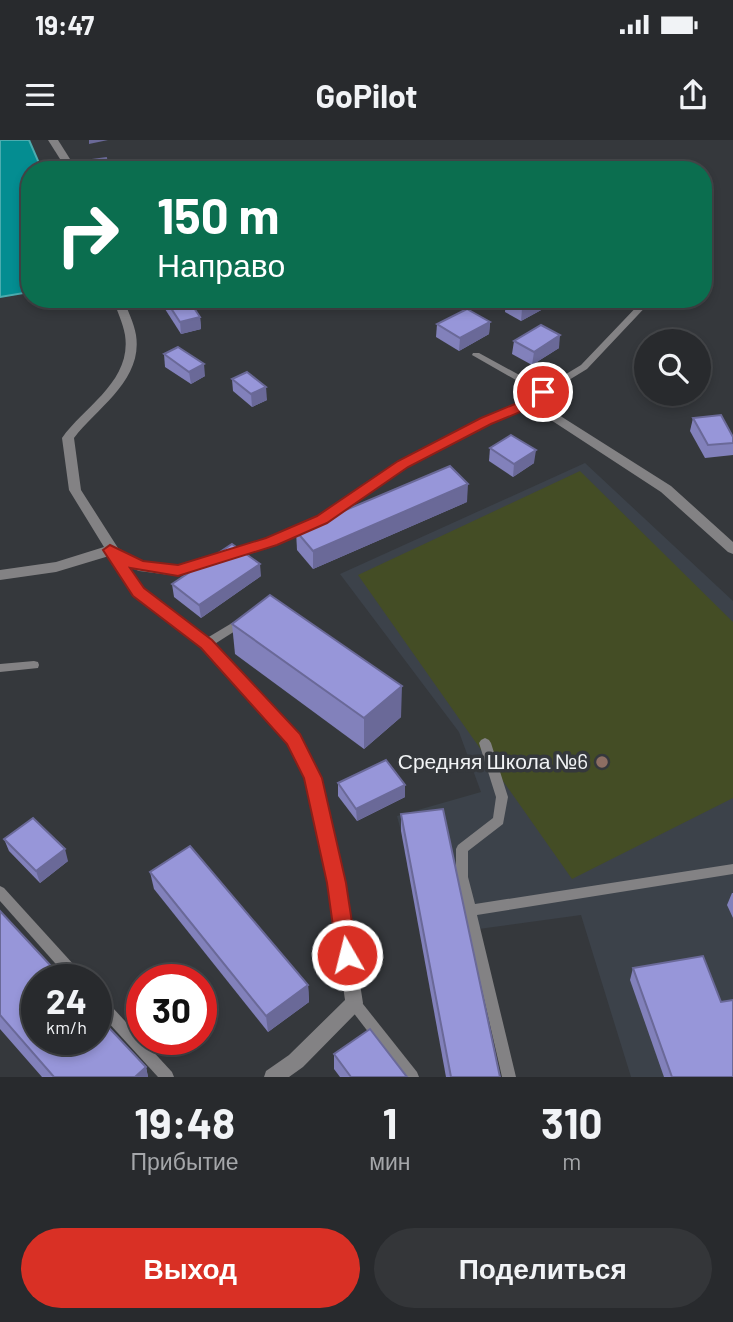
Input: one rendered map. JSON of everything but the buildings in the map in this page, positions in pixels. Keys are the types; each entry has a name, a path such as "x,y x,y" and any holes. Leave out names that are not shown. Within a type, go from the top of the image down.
{"street":[{"path":"53,140 66,161"},
{"path":"121,308 131,340 129,364 117,388 81,418 68,438 75,490 138,592 206,644 294,739 313,778 336,883 354,1003 296,1060 272,1077"},
{"path":"0,575 71,565 110,550 139,566 178,571 271,542 322,519 403,464 486,421 532,402 666,489 733,549"}],"lane":[{"path":"532,402 543,392 584,367 640,308"},
{"path":"476,355 543,392"},
{"path":"206,644 250,615"},
{"path":"0,668 34,665"},
{"path":"485,743 502,797 499,820 463,849 462,877 509,1077"},
{"path":"470,910 733,869"},
{"path":"0,892 65,964"},
{"path":"354,1003 412,1077"},
{"path":"112,1017 167,1077"}],"shaded area":[{"name":"Средняя Школа №6","path":"585,463 733,601 733,1077 631,1077 581,915 464,931 401,831 397,816 481,792 459,732 340,574"}],"green space":[{"name":"Средняя Школа №6","path":"580,471 733,622 733,798 572,879 358,575"}],"water":[{"path":"0,140 29,140 38,161 21,161 21,294 0,297"}],"place":[{"name":"Средняя Школа №6","path":"602,762"}],"route":[{"path":"347,955 336,883 313,778 294,739 206,644 138,592 110,550 139,566 178,571 271,542 322,519 403,464 486,421 532,402 543,392"}]}
